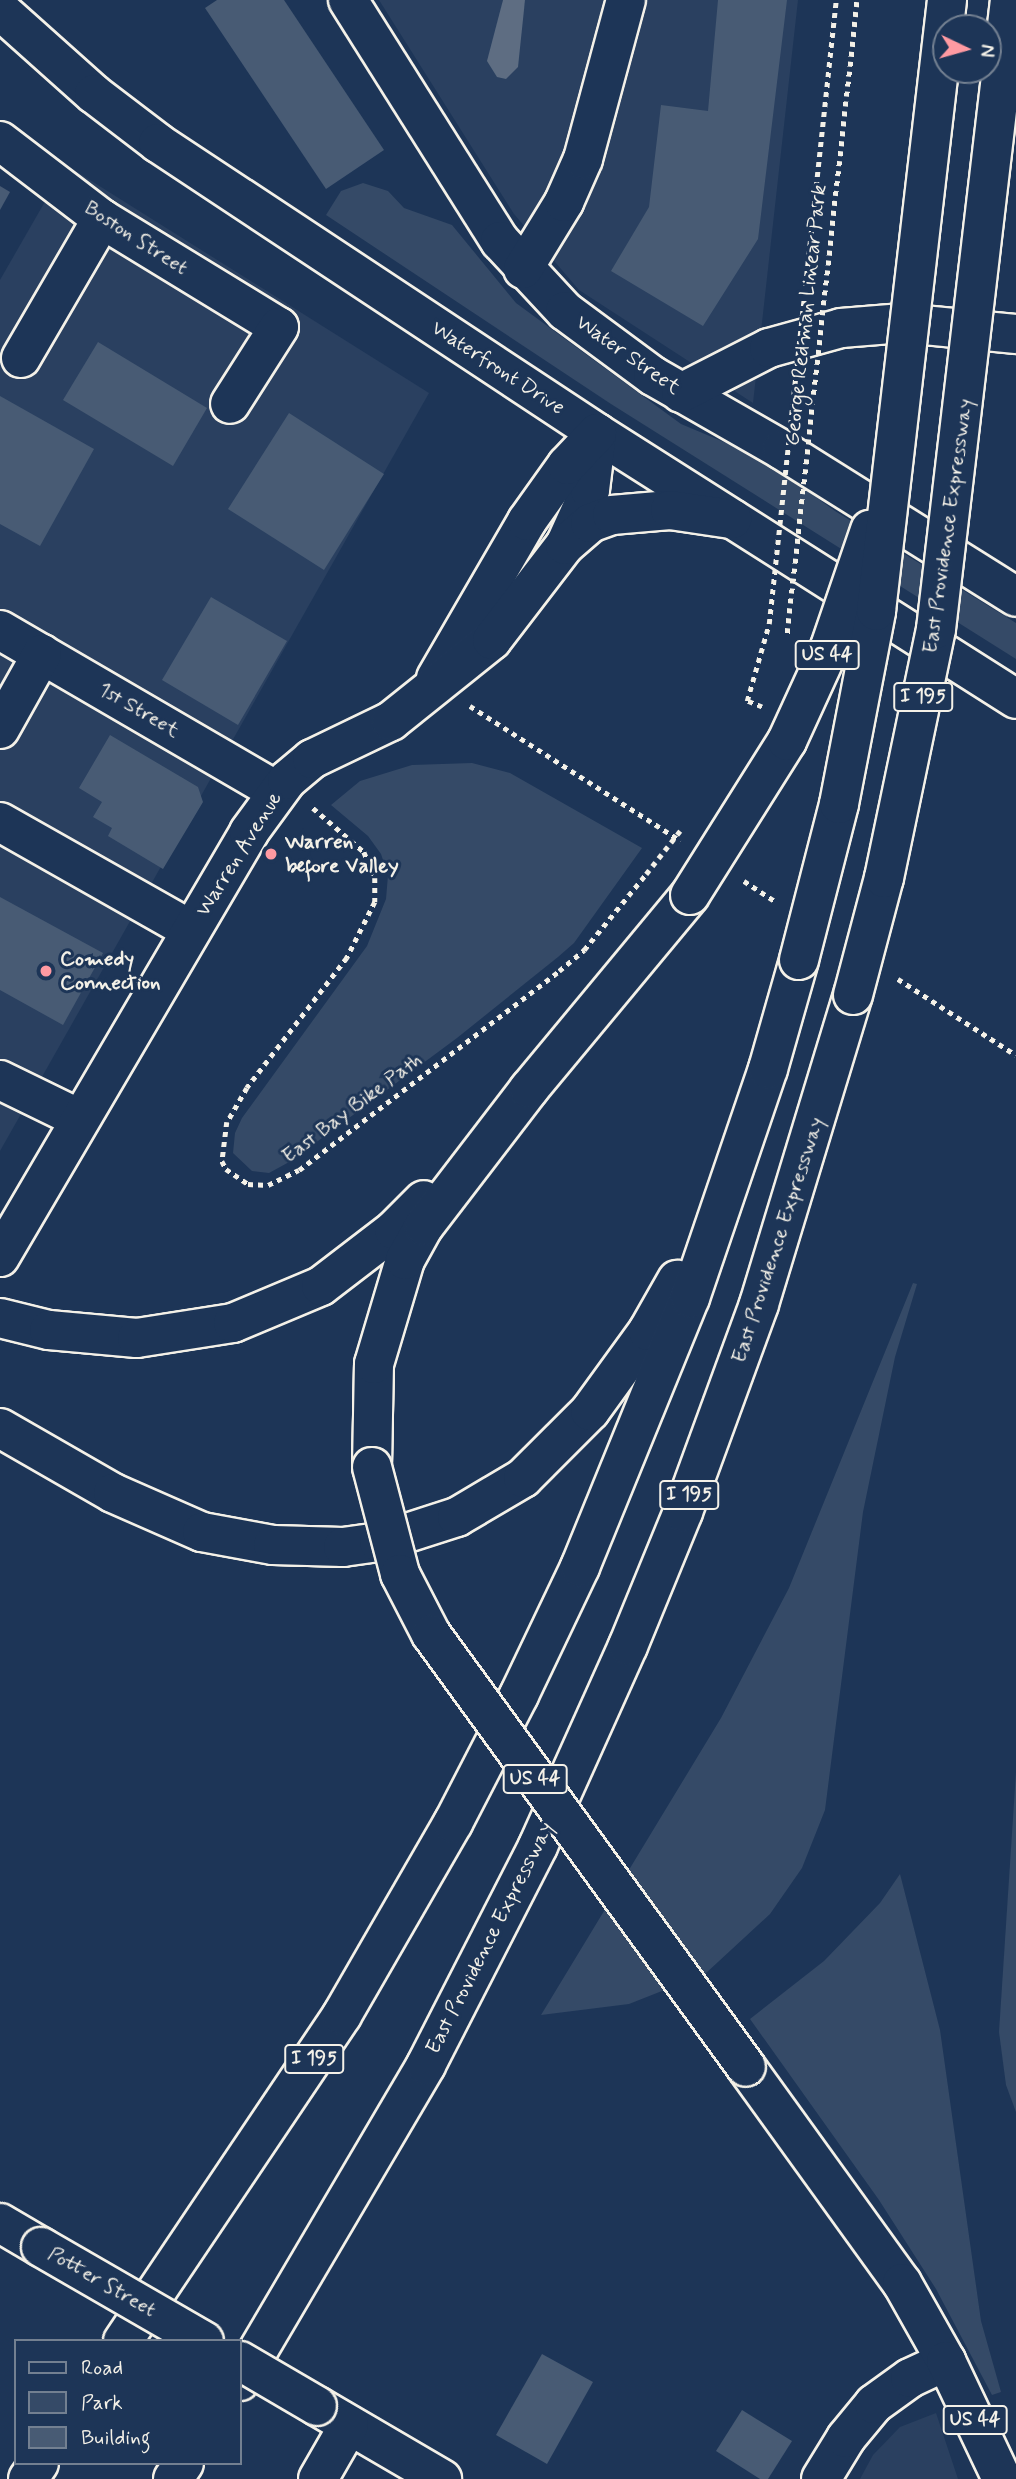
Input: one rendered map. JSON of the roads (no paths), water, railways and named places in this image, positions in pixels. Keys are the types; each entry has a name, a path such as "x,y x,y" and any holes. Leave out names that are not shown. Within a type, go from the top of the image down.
{"main road":[{"name":"Water Street","path":"348,0 479,210 523,269 565,311 681,393 782,450 1016,597"},
{"path":"523,269 564,202 583,159 626,0"},
{"name":"I 195","path":"124,2339 341,2015 453,1823 519,1695 580,1567 664,1367 750,1123 799,960 862,691 882,571 947,0"},
{"name":"East Providence Expressway","path":"242,2378 426,2066 538,1846 628,1646 755,1315 853,995 894,832 936,629 1010,0"},
{"name":"Waterfront Drive","path":"0,10 94,94 158,143 597,433 1016,699"},
{"name":"Boston Street","path":"0,141 102,219 279,327 230,404"},
{"path":"21,358 102,219"},
{"path":"681,393 769,348 841,328 903,323 1016,334"},
{"name":"US 44","path":"904,389 873,517 830,647 765,781 690,895 529,1089 424,1226 405,1260 374,1364 372,1467 396,1562 431,1634 878,2246 946,2361 1002,2479"},
{"path":"565,545 590,489 597,433"},
{"path":"433,683 527,521 566,465 597,433"},
{"name":"Warren Avenue","path":"0,1257 191,930 277,791 312,759 391,721 433,683 474,655 508,623 565,545 582,528 612,515 670,510 732,519"},
{"name":"1st Street","path":"0,630 277,791"},
{"path":"0,729 42,654"},
{"path":"0,822 191,930"},
{"path":"0,1080 80,1119"},
{"path":"0,1318 76,1334 136,1338 180,1334 233,1323 293,1301 347,1268 394,1230 529,1089"},
{"path":"0,1428 142,1507 235,1540 343,1547 418,1532 457,1517 523,1478 560,1445 621,1370 692,1252 750,1123"},
{"name":"Potter Street","path":"0,2223 201,2339"},
{"path":"821,2479 846,2438 874,2404 910,2378 946,2361"},
{"path":"242,2362 442,2479"},
{"path":"318,2479 349,2425"}],"place":[{"name":"Warren before Valley","path":"271,854"},
{"name":"Comedy Connection","path":"46,971"}]}
